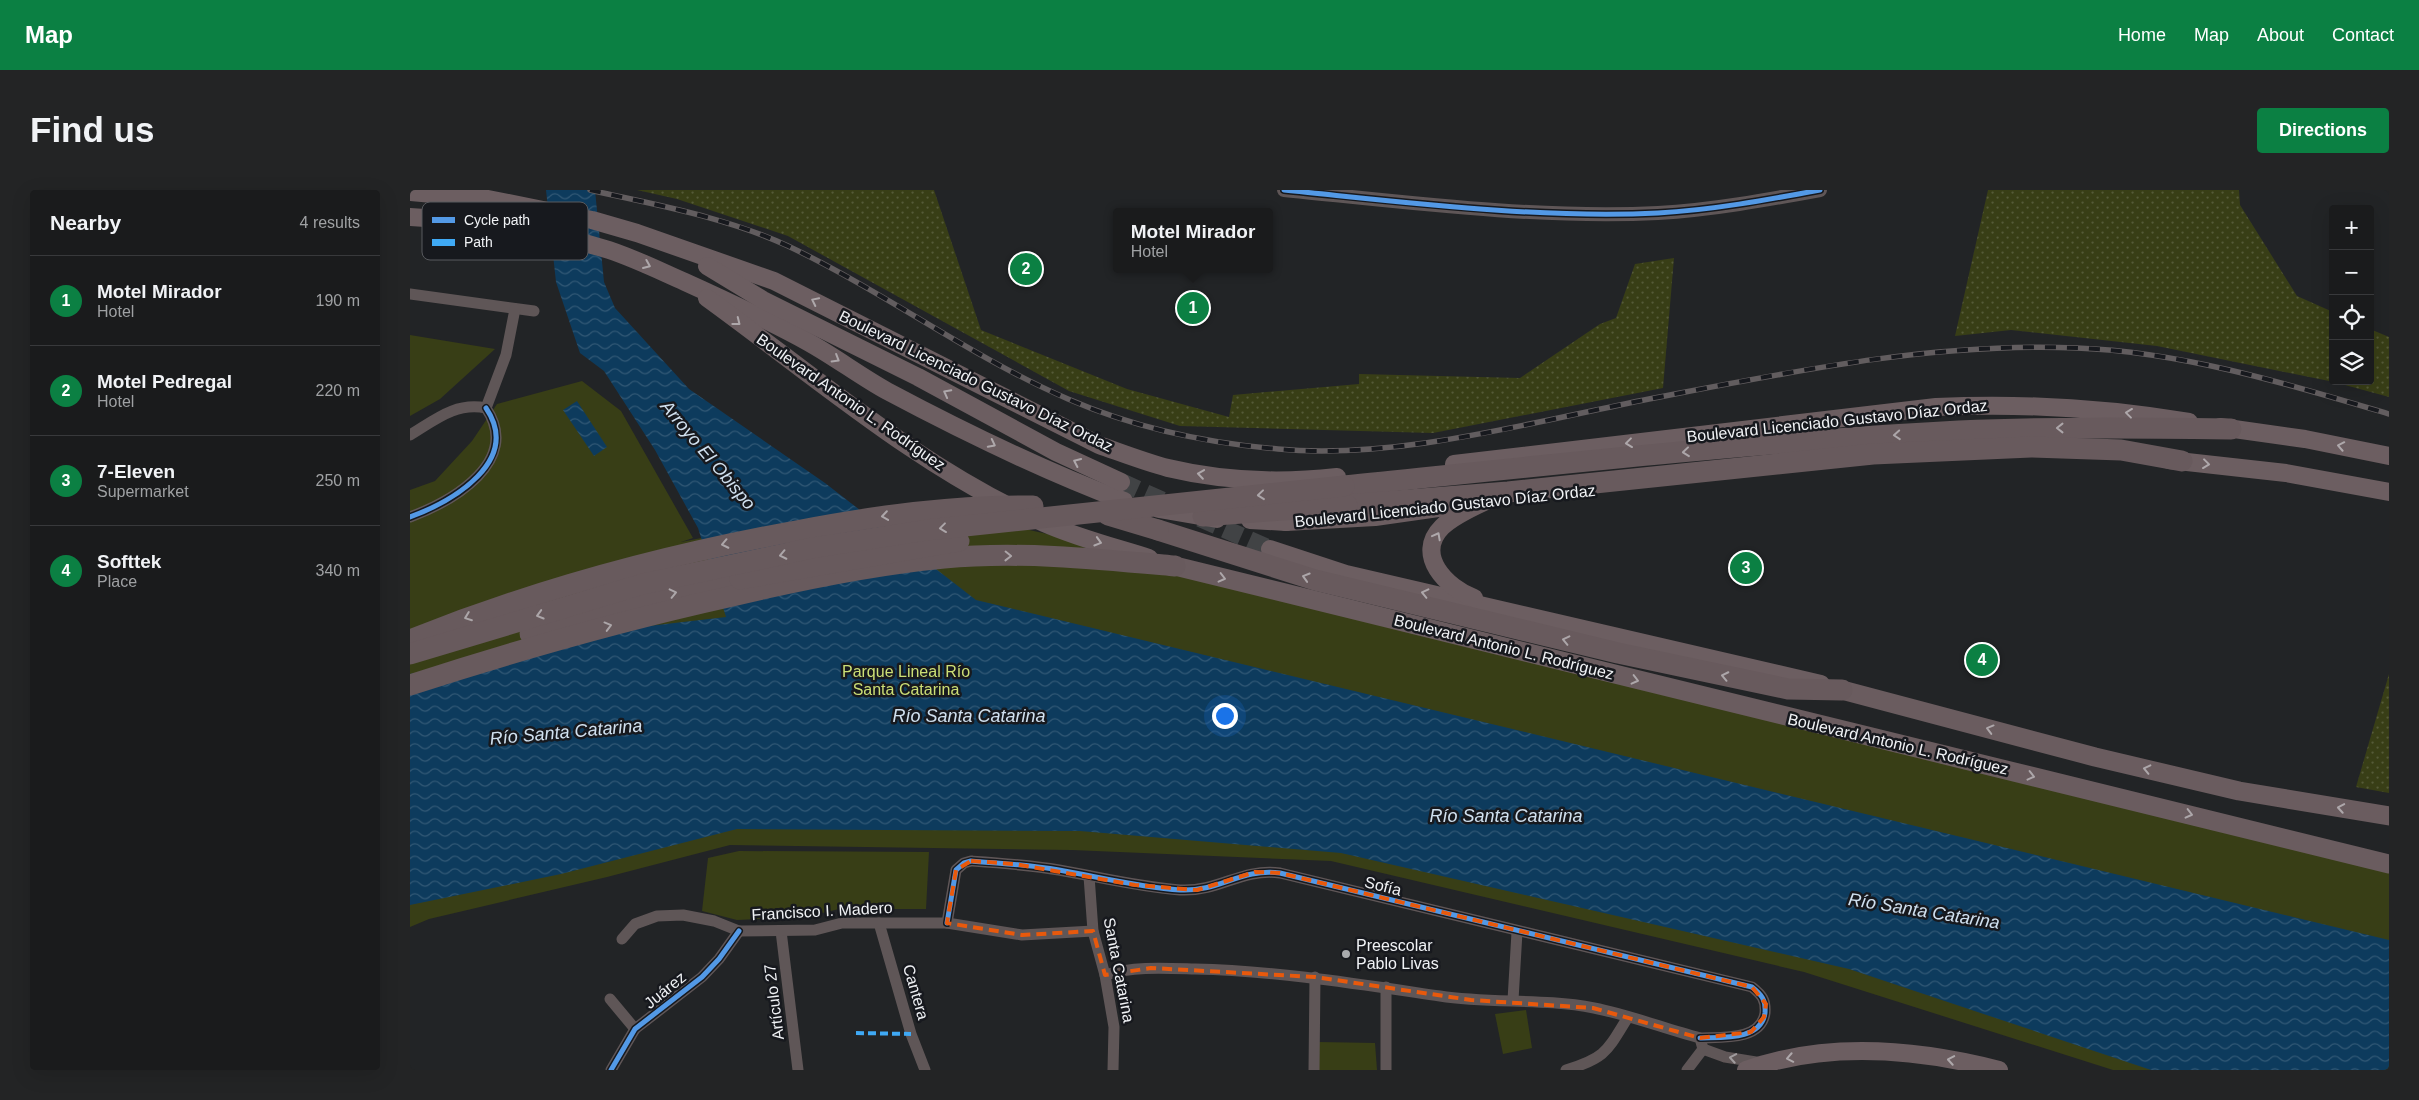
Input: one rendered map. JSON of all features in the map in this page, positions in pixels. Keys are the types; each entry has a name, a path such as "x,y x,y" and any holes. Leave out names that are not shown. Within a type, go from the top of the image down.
{"highway":[{"path":"410,654 643,584 812,548 984,523 1734,447 1886,436 2044,428 2231,429"},
{"path":"410,677 588,614 673,593 928,545 1005,534 1214,515 1508,492 1873,454 2032,447 2121,450 2182,461"},
{"path":"410,640 483,612 661,558 847,522 983,505 1042,506 1097,512 1315,580 1608,650 1788,689 1842,690"},
{"path":"410,685 501,656 647,615 791,582 860,569 945,558 1004,555 1108,560 1175,566"},
{"name":"Boulevard Antonio L. Rodríguez","path":"1175,566 2389,864"},
{"name":"Boulevard Antonio L. Rodríguez","path":"1842,690 2095,757 2239,790 2389,816"}],"main road":[{"name":"Boulevard Licenciado Gustavo Díaz Ordaz","path":"410,192 503,202"},
{"name":"Boulevard Licenciado Gustavo Díaz Ordaz","path":"588,220 611,225 774,281 1099,445 1170,468 1228,477 1324,478 1936,407 1998,404 2088,408 2305,439 2389,456"},
{"name":"Boulevard Licenciado Gustavo Díaz Ordaz","path":"588,245 609,250 730,301 886,390 1057,476 1124,501 1207,518 1286,522 1374,517 1486,501 1583,493 1761,471 1876,460 1999,456 2089,456 2182,461 2286,473 2389,492"},
{"path":"681,250 763,300 918,377 1056,452 1121,482"},
{"name":"Boulevard Antonio L. Rodríguez","path":"684,282 924,457 1044,523 1175,566"},
{"path":"1486,501 1447,523 1438,532 1432,551 1437,570 1446,582 1472,597 1541,620"},
{"name":"Boulevard Antonio L. Rodríguez","path":"1270,549 1346,574 1541,620 1721,659 1842,690"},
{"path":"1746,1070 1763,1064 1816,1053 1864,1051 1912,1053 1999,1070"}],"street":[{"path":"1284,190 1495,208 1605,214 1703,210 1820,190"},
{"path":"410,294 534,311"},
{"path":"486,408 506,355 515,309"},
{"path":"410,435 453,409 473,405 486,408 496,426 492,461 483,473 460,490 410,517"},
{"name":"Sofía","path":"947,924 956,870 964,863 1014,864 1135,885 1197,890 1212,888 1240,876 1268,871 1752,987 1762,994 1766,1004 1764,1017 1759,1026 1751,1032 1702,1044"},
{"name":"Santa Catarina","path":"1089,876 1093,931 1105,975 1114,1027 1113,1070"},
{"name":"Francisco I. Madero","path":"622,939 635,924 657,916 670,915 694,916 739,931 815,930 842,923 879,923 947,924 1022,935 1093,931"},
{"name":"Cantera","path":"879,923 911,1034 925,1070"},
{"name":"Juárez","path":"611,1070 635,1028 702,977 719,959 739,931"},
{"name":"Artículo 27","path":"781,931 798,1070"},
{"path":"1513,1000 1517,932"},
{"path":"1105,975 1122,970 1151,968 1240,970 1315,977 1472,1000 1513,1000 1593,1008 1628,1017 1702,1044 1725,1057 1763,1064"},
{"path":"1314,1070 1315,977"},
{"path":"1386,988 1386,1070"},
{"path":"610,999 635,1028"},
{"path":"1566,1070 1600,1057 1607,1050 1628,1017"},
{"path":"1687,1070 1702,1044"}],"highlighted area":[{"path":"971,861 1014,864 1135,885 1197,890 1255,872 1280,873 1752,987 1766,1004 1764,1017 1751,1032 1700,1038 1593,1008 1471,1000 1315,977 1151,968 1105,975 1093,931 1022,935 947,923 956,870"}],"green space":[{"path":"637,190 934,190 981,330 1127,389 1229,417 1233,395 1359,384 1359,374 1520,378 1600,324 1616,318 1635,264 1674,258 1663,388 1433,433 1180,426 1069,391 788,236 677,199"},
{"path":"1988,190 2239,190 2240,205 2297,296 2329,310 2329,381 2157,346 2011,330 1955,336"},
{"path":"2374,331 2389,337 2389,397 2345,385 2374,385"},
{"path":"410,335 495,349 440,399 410,416"},
{"name":"Río Santa Catarina","path":"582,381 621,411 693,538 681,542 742,530 976,518 1092,544 2389,865 2389,1070 2113,1070 1804,972 1331,861 1072,850 730,845 607,877 429,919 410,927 410,490 435,481 472,441 497,404"},
{"path":"2389,674 2389,793 2356,787"},
{"path":"739,851 929,852 926,909 839,909 805,917 737,920 702,911 708,858"},
{"path":"1526,1010 1532,1048 1503,1054 1495,1014"},
{"path":"1318,1042 1375,1043 1377,1070 1319,1070"}],"water":[{"name":"Río Santa Catarina","path":"546,190 595,190 604,282 615,308 689,389 825,483 976,600 2389,940 2389,1070 2151,1070 1849,969 1341,853 1080,831 737,829 561,874 410,905 410,674 640,627 726,617 698,528 655,450 604,371 580,353 556,282 554,260 588,260 588,202 547,202"},
{"path":"577,401 607,447 594,456 563,410"}],"tunnel":[{"path":"1121,482 1172,505"},
{"path":"1200,518 1270,549"}],"railway":[{"path":"590,190 716,219 764,236 824,264 997,364 1068,399 1145,426 1224,443 1278,449 1323,451 1417,444 1512,428 1649,399 1808,369 1915,354 2023,347 2117,351 2196,363 2274,381 2389,414"}],"marked path":[{"path":"856,1033 911,1034"}],"cycle path":[{"path":"1284,190 1423,204 1565,214 1658,213 1698,210 1820,190"},
{"path":"410,517 445,501 478,476 489,462 495,445 495,427 486,408"},
{"path":"947,923 956,870 964,863 971,861 1048,868 1134,884 1180,890 1194,890 1253,874 1266,872 1280,873 1752,987 1761,995 1765,1005 1765,1013 1762,1022 1756,1029 1739,1036 1700,1038"},
{"path":"611,1070 635,1029 702,977 719,959 739,931"}],"place":[{"name":"Motel Pedregal","path":"1026,269"},
{"name":"Motel Mirador","path":"1193,308"},
{"name":"7-Eleven","path":"1746,568"},
{"name":"Softtek","path":"1982,660"},
{"name":"Preescolar Pablo Livas","path":"1346,954"}],"water label":[{"name":"Arroyo El Obispo","path":"708,455"}],"park label":[{"name":"Parque Lineal Río Santa Catarina","path":"906,680"}]}
